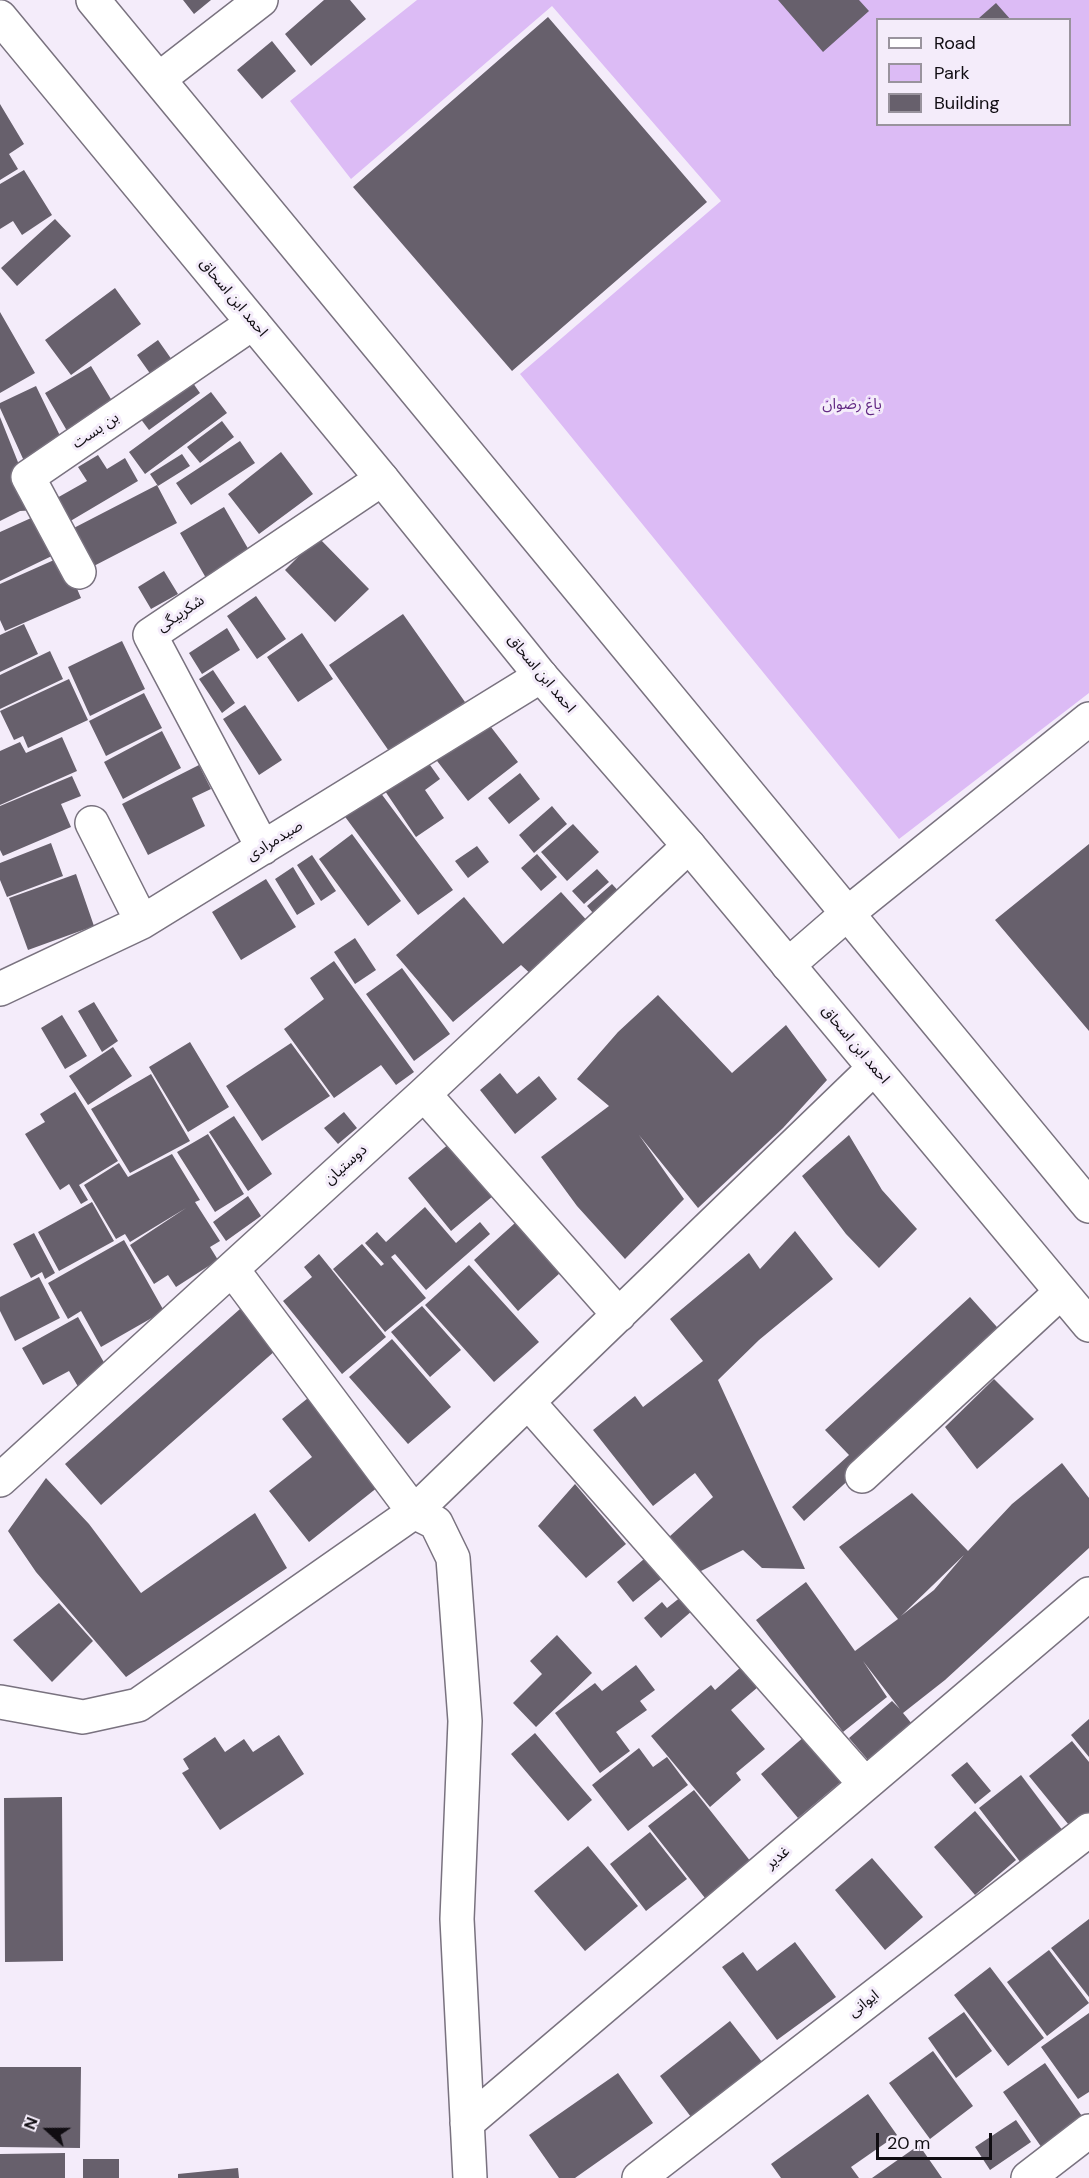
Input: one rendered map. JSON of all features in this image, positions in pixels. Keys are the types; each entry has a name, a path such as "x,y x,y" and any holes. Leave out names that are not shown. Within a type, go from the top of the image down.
{"street":[{"path":"93,0 1089,1206"},
{"path":"159,79 261,0"},
{"name":"احمد ابن اسحاق","path":"0,17 382,479 541,676 689,846 1089,1325"},
{"name":"بن بست","path":"79,573 28,477 253,323"},
{"name":"شکربیگی","path":"263,848 150,635 382,479"},
{"name":"صیدمرادی","path":"0,989 142,922 541,676"},
{"path":"788,965 848,913 1089,719"},
{"path":"92,823 142,922"},
{"name":"دوستیان","path":"0,1480 424,1094 689,846"},
{"path":"0,1702 83,1716 138,1705 414,1512 874,1068"},
{"path":"424,1094 619,1315"},
{"path":"232,1269 414,1512 436,1523 453,1558 465,1721 457,1919 470,2178"},
{"path":"862,1476 1061,1293"},
{"path":"528,1402 865,1784"},
{"name":"غدیر","path":"467,2123 1089,1594"},
{"name":"ایوانی","path":"639,2178 1089,1830"},
{"path":"1028,2178 1089,2131"}],"green space":[{"name":"باغ رضوان","path":"417,0 1089,0 1089,693 899,839 520,374 721,201 552,6 351,179 290,101"}],"building":[{"path":"183,0 211,0 194,14"},
{"path":"324,0 350,0 366,19 311,66 285,34"},
{"path":"778,0 859,0 869,11 823,52"},
{"path":"996,3 1009,18 979,18"},
{"path":"548,17 707,202 512,371 353,187"},
{"path":"272,41 296,71 262,99 237,70"},
{"path":"0,104 24,144 9,154 18,169 0,180"},
{"path":"24,170 52,215 22,235 13,221 0,229 0,184"},
{"path":"55,219 71,236 17,286 1,268"},
{"path":"115,288 141,324 71,375 45,340"},
{"path":"0,312 35,373 0,393"},
{"path":"158,340 177,367 156,382 137,355"},
{"path":"91,366 117,409 70,436 45,393"},
{"path":"188,376 200,393 149,430 137,414"},
{"path":"36,386 63,442 24,461 0,408 0,403"},
{"path":"211,392 227,413 145,474 129,452"},
{"path":"0,417 37,510 20,511 0,521"},
{"path":"222,421 234,437 200,463 187,447"},
{"path":"240,441 255,463 191,505 176,483"},
{"path":"281,452 313,494 259,534 228,494"},
{"path":"182,454 190,466 158,486 150,474"},
{"path":"98,455 107,469 125,458 138,481 62,526 48,503 87,481 78,467"},
{"path":"157,485 177,523 88,569 68,531"},
{"path":"224,507 250,552 206,578 180,533"},
{"path":"40,514 58,553 0,581 0,532"},
{"path":"318,537 369,589 335,622 285,570"},
{"path":"63,556 81,598 5,631 0,620 0,584"},
{"path":"164,571 178,594 151,609 138,587"},
{"path":"256,596 286,639 257,659 227,616"},
{"path":"403,614 465,702 391,754 329,665"},
{"path":"24,624 38,654 0,672 0,635"},
{"path":"227,628 240,650 202,674 189,653"},
{"path":"302,633 333,679 298,702 267,657"},
{"path":"122,641 145,689 90,716 68,667"},
{"path":"50,651 63,679 0,709 0,675"},
{"path":"213,670 235,703 222,713 199,679"},
{"path":"69,679 88,720 28,748 23,736 14,740 0,711"},
{"path":"144,693 162,728 106,756 89,721"},
{"path":"245,705 282,760 259,775 223,719"},
{"path":"484,718 518,762 468,801 434,757"},
{"path":"162,731 181,768 123,799 104,762"},
{"path":"62,737 77,771 0,805 0,751 20,742 26,753"},
{"path":"425,758 440,779 425,790 444,818 416,837 383,788"},
{"path":"199,765 211,789 192,798 205,826 148,855 122,804"},
{"path":"520,773 540,799 509,824 488,798"},
{"path":"72,776 81,796 61,804 71,827 3,856 0,850 0,806"},
{"path":"377,788 453,890 418,915 343,814"},
{"path":"552,806 567,824 534,853 519,835"},
{"path":"573,824 599,852 567,881 541,852"},
{"path":"352,834 401,901 368,926 319,859"},
{"path":"51,843 63,876 7,897 0,880 0,863"},
{"path":"1089,844 1089,1031 995,920"},
{"path":"477,846 489,862 468,878 455,861"},
{"path":"537,854 557,877 541,891 521,868"},
{"path":"312,855 336,891 321,901 297,865"},
{"path":"293,867 315,904 297,915 275,879"},
{"path":"597,869 609,882 584,904 572,891"},
{"path":"76,874 94,926 28,950 9,898"},
{"path":"266,879 296,927 241,960 212,912"},
{"path":"612,884 623,896 598,919 587,906"},
{"path":"561,892 591,925 534,977 521,965 453,1022 396,955 464,897 503,944"},
{"path":"355,938 376,970 355,984 334,952"},
{"path":"334,961 414,1072 396,1085 381,1065 334,1098 284,1029 324,999 310,978"},
{"path":"402,968 450,1034 414,1061 366,994"},
{"path":"658,995 732,1073 786,1025 827,1080 783,1128 698,1208 639,1135 684,1199 625,1259 577,1206 541,1157 609,1106 577,1079 618,1032"},
{"path":"94,1002 118,1041 102,1052 78,1011"},
{"path":"62,1015 87,1056 65,1069 41,1028"},
{"path":"190,1042 229,1107 188,1132 149,1067"},
{"path":"291,1043 330,1096 262,1141 226,1086"},
{"path":"113,1047 132,1076 88,1105 69,1076"},
{"path":"500,1073 517,1094 539,1076 557,1099 515,1134 480,1090"},
{"path":"151,1074 190,1141 130,1173 91,1109"},
{"path":"75,1092 118,1161 79,1185 88,1200 81,1204 69,1184 60,1190 25,1134 45,1122 40,1114"},
{"path":"344,1112 357,1128 338,1144 324,1128"},
{"path":"234,1116 272,1174 248,1191 209,1132"},
{"path":"208,1134 244,1194 215,1212 177,1152"},
{"path":"849,1135 882,1190 917,1229 879,1268 846,1234 802,1176"},
{"path":"450,1143 493,1196 451,1231 408,1178"},
{"path":"172,1154 200,1200 195,1202 220,1241 210,1247 218,1260 176,1287 168,1275 154,1284 130,1245 186,1208 130,1242 125,1234 116,1239 84,1185 119,1163 128,1177"},
{"path":"248,1196 261,1216 226,1241 213,1222"},
{"path":"92,1202 114,1241 59,1271 38,1232"},
{"path":"425,1207 456,1243 480,1222 490,1234 426,1290 395,1254 391,1257 426,1298 385,1332 333,1269 362,1244 381,1266 384,1264 365,1243 377,1232 386,1242"},
{"path":"515,1223 560,1273 518,1311 474,1260"},
{"path":"795,1231 833,1279 759,1340 718,1380 805,1569 762,1568 743,1550 699,1572 669,1537 713,1497 695,1473 653,1506 593,1430 635,1396 643,1407 703,1361 670,1319 749,1253 760,1269"},
{"path":"34,1233 55,1273 45,1279 42,1272 31,1278 13,1244"},
{"path":"124,1240 164,1311 101,1347 81,1311 68,1319 48,1283"},
{"path":"319,1254 386,1337 342,1374 283,1301 312,1277 304,1267"},
{"path":"469,1265 539,1342 494,1382 425,1305"},
{"path":"39,1277 60,1318 15,1341 0,1311 0,1297"},
{"path":"970,1297 1005,1336 804,1521 792,1507 849,1455 825,1430"},
{"path":"422,1306 461,1350 430,1377 391,1332"},
{"path":"240,1309 276,1350 101,1505 65,1464"},
{"path":"78,1317 110,1373 80,1390 69,1371 43,1385 22,1348"},
{"path":"392,1339 451,1407 408,1444 349,1377"},
{"path":"994,1379 1034,1419 977,1469 945,1427"},
{"path":"313,1394 383,1483 309,1542 269,1491 312,1457 282,1419"},
{"path":"1062,1463 1089,1498 1089,1548 945,1680 903,1713 917,1730 874,1767 849,1738 892,1701 900,1709 863,1661 887,1697 843,1732 756,1620 806,1582 855,1651 898,1619 839,1547 912,1493 968,1551 1012,1504","holes":["964,1555 934,1590 901,1616"]},
{"path":"46,1478 89,1524 141,1593 255,1513 287,1568 126,1677 36,1572 8,1531"},
{"path":"575,1484 626,1544 586,1578 538,1526"},
{"path":"644,1559 661,1579 633,1602 617,1582"},
{"path":"682,1596 693,1610 661,1638 644,1618 662,1602 667,1608"},
{"path":"59,1603 93,1641 52,1682 13,1640"},
{"path":"557,1635 592,1673 536,1727 513,1703 542,1674 530,1661"},
{"path":"636,1665 655,1690 640,1701 647,1710 616,1732 630,1751 600,1773 555,1713 595,1683 602,1691"},
{"path":"741,1667 758,1687 731,1710 765,1749 736,1773 741,1780 710,1807 651,1736 711,1685 715,1690"},
{"path":"1089,1719 1089,1757 1071,1735"},
{"path":"535,1733 592,1800 568,1821 511,1754"},
{"path":"279,1735 304,1774 220,1830 182,1773 189,1769 183,1759 215,1737 225,1752 244,1739 253,1752"},
{"path":"805,1736 843,1780 798,1818 761,1774"},
{"path":"1072,1741 1089,1762 1089,1817 1073,1830 1029,1776"},
{"path":"639,1748 653,1767 667,1757 688,1785 628,1831 592,1785"},
{"path":"967,1762 991,1791 975,1804 951,1775"},
{"path":"1021,1775 1063,1831 1021,1863 979,1808"},
{"path":"694,1790 751,1862 705,1898 648,1826"},
{"path":"62,1797 63,1961 5,1962 4,1798"},
{"path":"975,1811 1016,1860 975,1895 934,1847"},
{"path":"650,1832 687,1879 646,1911 610,1864"},
{"path":"588,1846 638,1906 585,1951 534,1891"},
{"path":"872,1858 923,1917 885,1950 835,1890"},
{"path":"1089,1919 1089,1997 1051,1948"},
{"path":"795,1942 836,1997 777,2040 722,1967 743,1952 757,1971"},
{"path":"1049,1950 1089,2003 1047,2036 1007,1982"},
{"path":"990,1967 1044,2038 1008,2066 954,1995"},
{"path":"964,2012 992,2051 956,2078 928,2038"},
{"path":"1089,2013 1089,2092 1078,2099 1041,2047"},
{"path":"730,2021 762,2062 691,2117 660,2076"},
{"path":"933,2051 973,2106 930,2139 889,2083"},
{"path":"1045,2063 1084,2119 1042,2148 1003,2092"},
{"path":"0,2067 81,2067 80,2148 0,2147"},
{"path":"618,2073 653,2123 575,2178 559,2178 529,2135"},
{"path":"868,2094 897,2135 851,2167 859,2178 781,2178 771,2164"},
{"path":"1016,2120 1031,2142 990,2170 975,2147"},
{"path":"919,2145 942,2178 872,2178"},
{"path":"65,2153 65,2178 0,2178 0,2154"},
{"path":"83,2159 119,2159 119,2178 83,2178"},
{"path":"238,2168 239,2178 178,2178 178,2174"}]}
